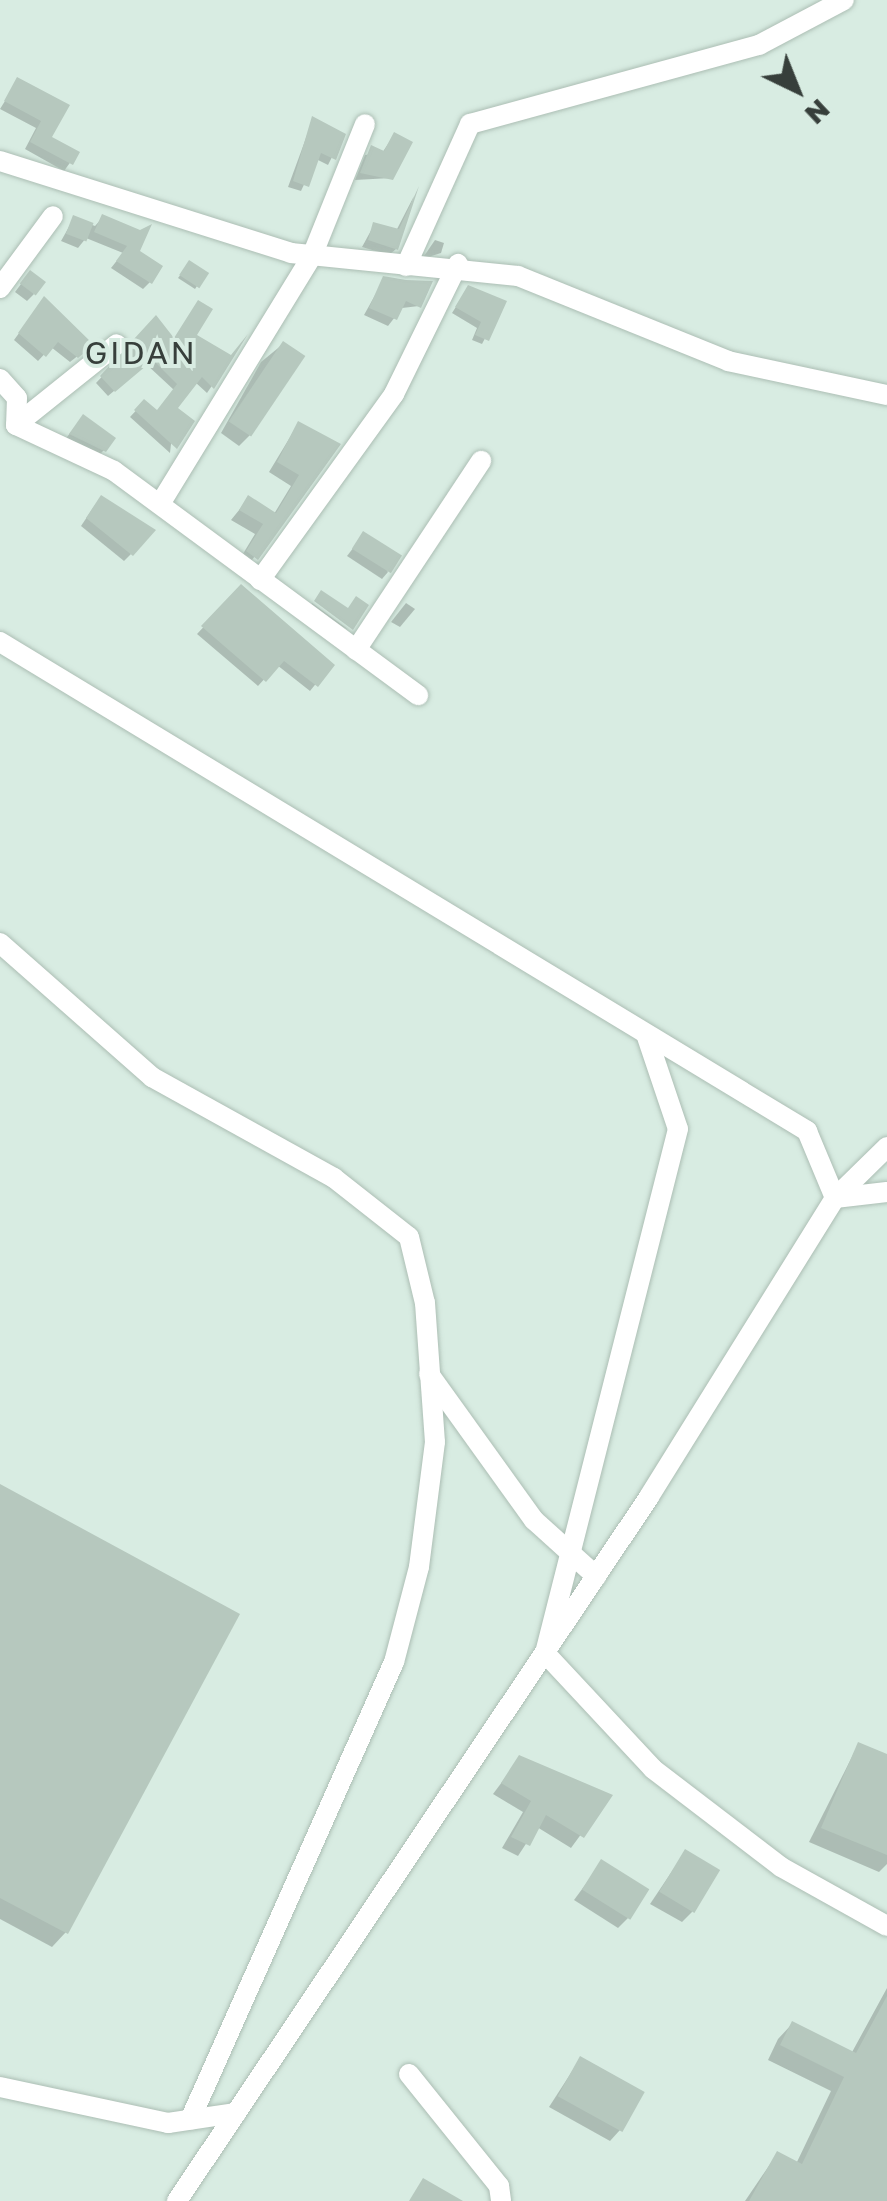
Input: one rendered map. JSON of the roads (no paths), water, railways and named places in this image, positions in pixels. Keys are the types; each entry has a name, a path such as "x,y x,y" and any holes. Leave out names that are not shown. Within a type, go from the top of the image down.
{"street":[{"path":"406,266 470,124 759,45 844,0"},
{"path":"160,504 312,256 365,124"},
{"path":"0,161 312,256 406,266 458,264 518,276 728,362 887,395"},
{"path":"0,288 53,216"},
{"path":"260,580 394,394 458,264"},
{"path":"16,425 117,344"},
{"path":"0,380 17,398 16,425"},
{"path":"16,425 80,450 160,504 418,695"},
{"path":"356,650 481,461"},
{"path":"0,642 807,1131 835,1198"},
{"path":"0,943 152,1077 334,1178 408,1237 435,1442 419,1567 394,1662 190,2120"},
{"path":"545,1653 565,1555 678,1129 646,1034"},
{"path":"176,2201 596,1576 835,1198 887,1148"},
{"path":"835,1198 887,1192"},
{"path":"429,1374 565,1555 596,1576"},
{"path":"545,1653 653,1769 782,1867 887,1926"},
{"path":"410,2074 499,2186 501,2201"},
{"path":"0,2088 190,2120 236,2113"}],"district":[{"name":"GIDAN","path":"141,352"}]}
